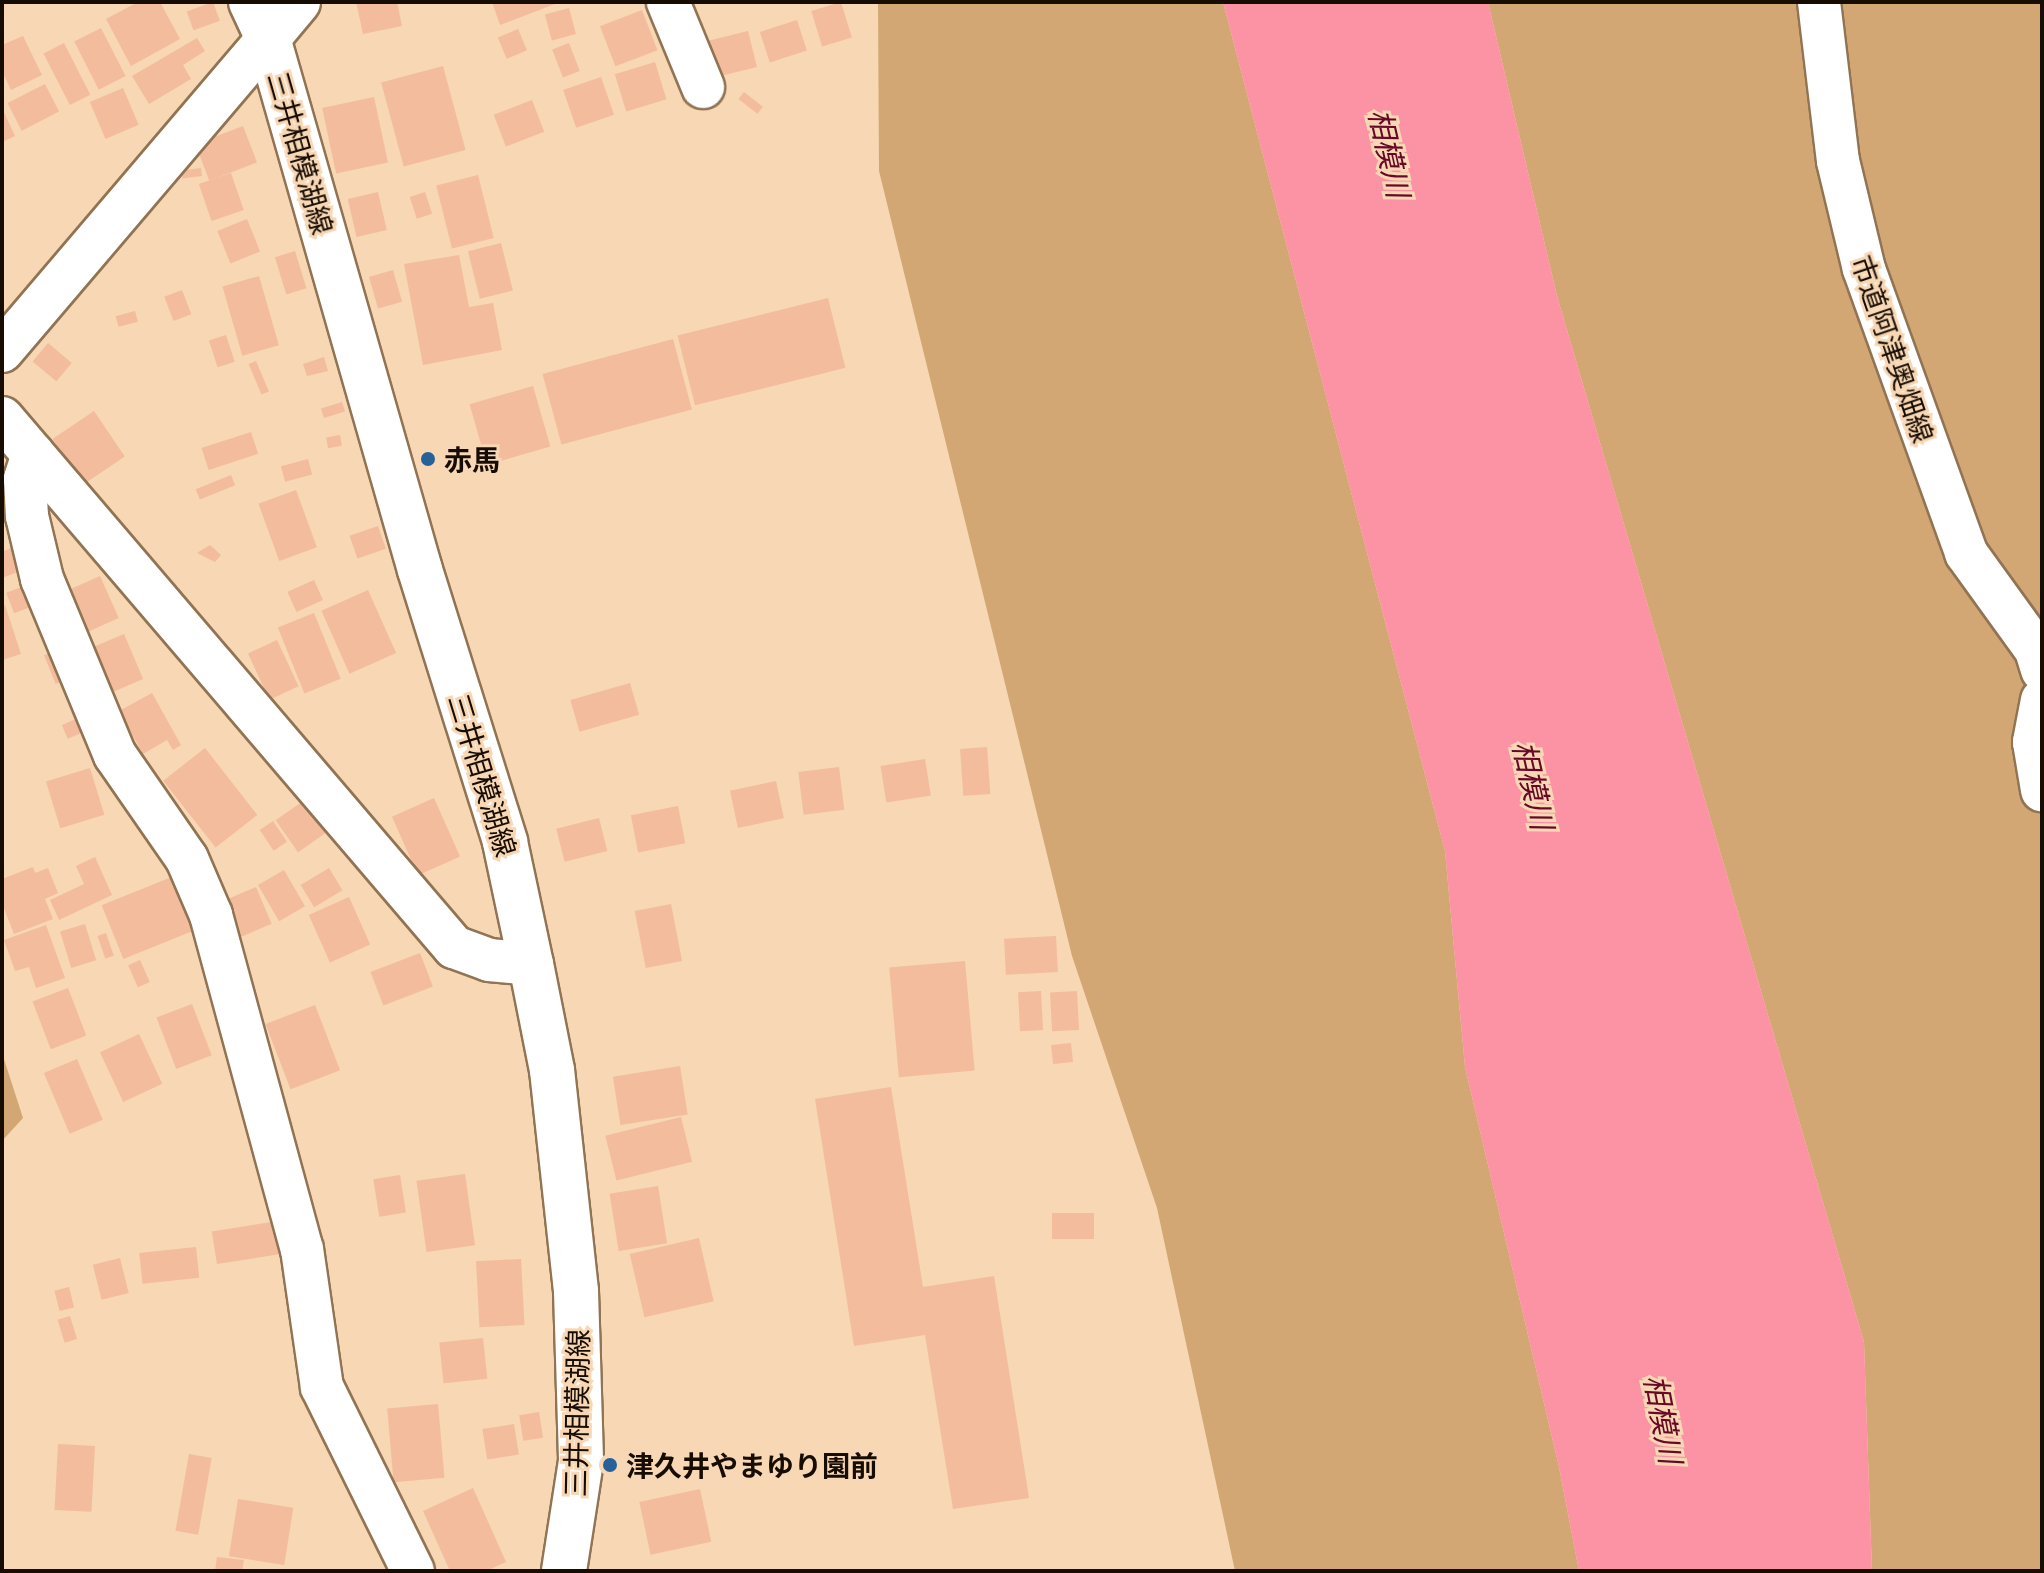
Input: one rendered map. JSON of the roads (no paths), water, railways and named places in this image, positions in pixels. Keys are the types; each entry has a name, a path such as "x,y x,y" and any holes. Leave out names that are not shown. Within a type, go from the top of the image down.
{"main road":[{"path":"259,20 298,2"},
{"name":"三井相模湖線","path":"259,20 420,570 505,842 552,1070 576,1291 581,1461 564,1571"}],"street":[{"path":"668,2 703,87"},
{"name":"市道阿津奥畑線","path":"1819,2 1838,161 1864,269 1966,553 2027,637 2042,670"},
{"path":"2,351 259,20"},
{"path":"2,418 454,947 489,960 531,964"},
{"path":"33,454 25,479 27,516 42,579 115,755 187,859 211,915 302,1249 322,1387 413,1571"},
{"path":"2042,700 2034,742 2042,790"}],"water":[{"name":"相模川","path":"1223,2 1488,2 1557,296 1864,1342 1872,1571 1579,1571 1559,1467 1465,1067 1445,851"}],"place":[{"name":"赤馬","path":"428,459"},
{"name":"津久井やまゆり園前","path":"610,1465"}]}
